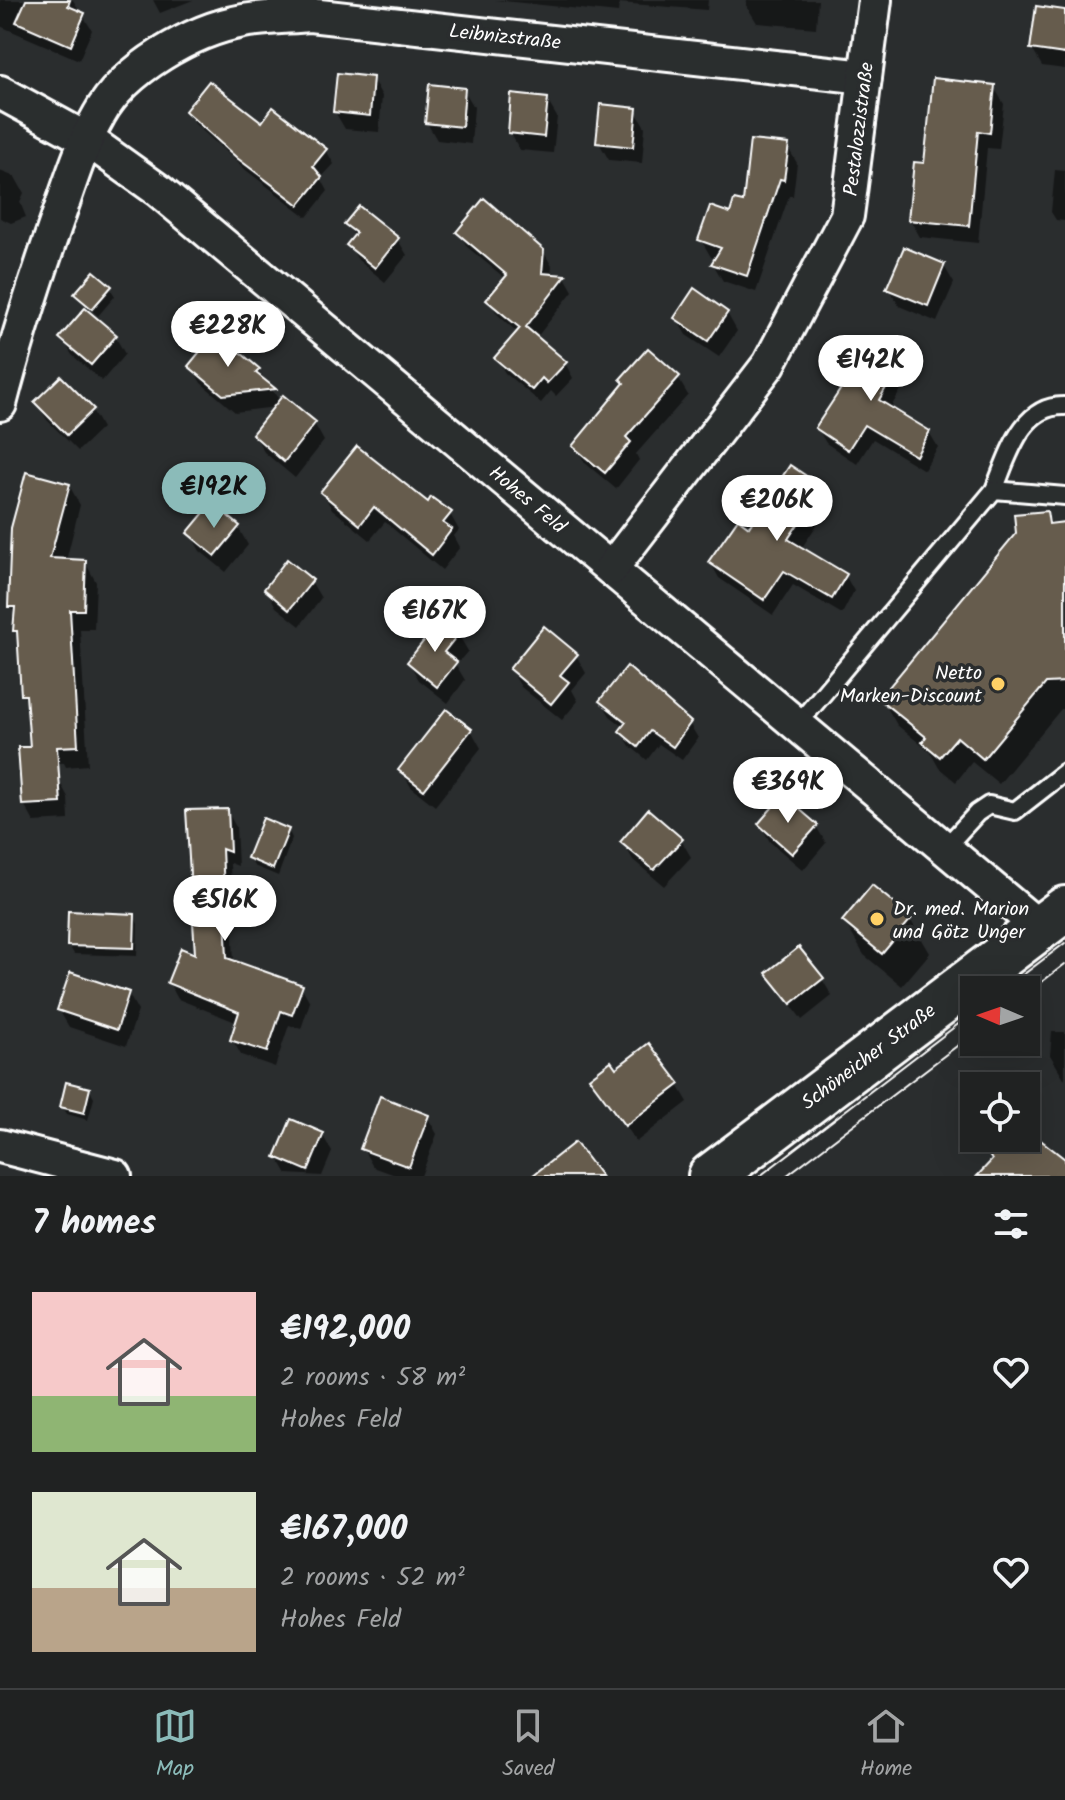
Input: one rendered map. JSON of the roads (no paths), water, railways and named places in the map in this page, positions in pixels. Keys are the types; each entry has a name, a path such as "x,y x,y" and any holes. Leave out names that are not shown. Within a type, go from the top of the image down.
{"main road":[{"name":"Schöneicher Straße","path":"711,1176 1057,930"}],"street":[{"name":"Pestalozzistraße","path":"611,569 769,364 847,216 875,0"},
{"name":"Leibnizstraße","path":"0,404 19,330 99,114 141,68 199,34 243,21 310,15 865,77"},
{"name":"Hohes Feld","path":"0,92 88,140 158,190 944,849 1057,930"},
{"path":"0,1146 115,1176"}],"lane":[{"path":"797,725 994,490 1013,443 1029,420 1055,405 1065,406"},
{"path":"994,490 1065,496"},
{"path":"944,849 977,813 989,805 1015,811 1065,772"}],"tram line":[{"path":"1021,976 1065,943"},
{"path":"1040,983 1065,964"},
{"path":"760,1176 960,1023"},
{"path":"786,1176 960,1044"}],"place":[{"name":"Netto Marken-Discount","path":"998,684"},
{"name":"Dr. med. Marion und Götz Unger","path":"877,919"}]}
